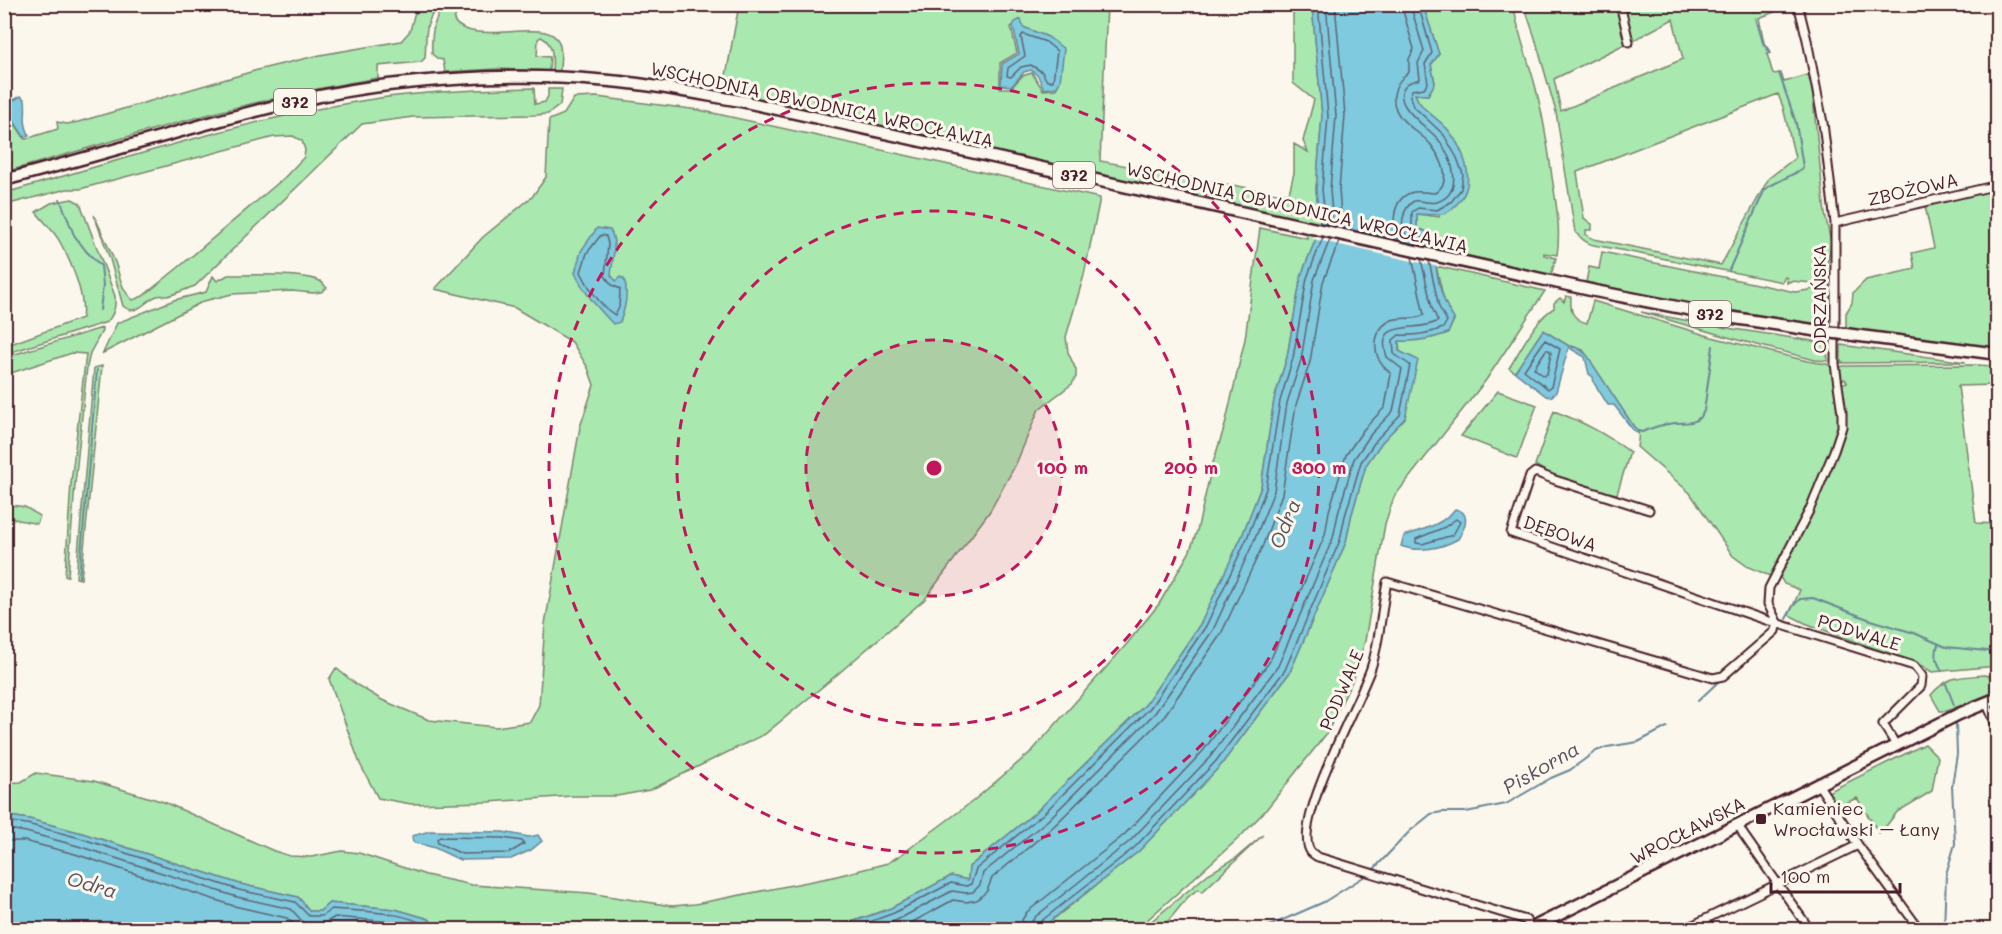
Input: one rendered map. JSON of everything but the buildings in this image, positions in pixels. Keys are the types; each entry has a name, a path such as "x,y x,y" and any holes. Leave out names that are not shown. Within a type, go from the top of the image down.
{"main road":[{"name":"WSCHODNIA OBWODNICA WROCŁAWIA","path":"4,180 262,109 344,91 435,80 549,77 598,80 652,86 741,101 1595,291 1728,317 1998,354"},
{"name":"WROCŁAWSKA","path":"1529,929 1896,745 1998,698"}],"street":[{"path":"1620,4 1629,42"},
{"name":"ODRZAŃSKA","path":"1777,622 1767,597 1772,581 1809,512 1842,427 1835,364 1834,223 1822,123 1798,4"},
{"name":"ZBOŻOWA","path":"1834,223 1998,185"},
{"name":"DĘBOWA","path":"1649,510 1535,472 1530,476 1511,533 1777,622"},
{"name":"PODWALE","path":"1529,929 1526,920 1311,853 1308,844 1309,819 1333,751 1371,669 1387,582 1618,648 1713,678 1719,678 1729,672 1775,631 1777,622 1914,666 1923,681 1916,693 1883,724 1896,745"},
{"path":"1986,702 1998,729"},
{"path":"1818,784 1858,845 1920,930"},
{"path":"1738,824 1810,930"},
{"path":"1683,930 1858,845"}],"green space":[{"path":"444,4 458,5 454,21 463,28 476,32 537,31 549,33 557,39 560,46 560,71 552,71 550,47 541,37 538,39 537,56 550,57 549,71 496,69 445,72 443,60 432,54 432,34"},
{"path":"422,5 438,5 428,25 425,58 421,62 378,66 378,78 237,107 5,172 4,107 25,139 58,129 57,122 67,124 78,122 261,69 320,55 401,41 410,31 414,15"},
{"path":"739,5 1107,5 1100,161 1276,193 1289,193 1294,173 1294,144 1308,152 1303,141 1314,100 1293,83 1293,5 1312,5 1322,116 1316,190 1320,223 1301,276 1287,357 1274,400 1261,487 1242,536 1201,623 1146,704 1038,810 969,867 968,880 951,876 891,908 831,929 489,930 462,927 461,929 436,929 429,919 395,909 329,903 320,911 310,911 298,897 240,884 82,833 29,819 10,816 5,820 4,783 21,782 36,773 94,781 164,802 290,856 311,857 342,851 359,853 426,875 472,885 589,893 672,906 695,904 833,877 888,863 973,801 1032,751 1159,604 1189,553 1225,425 1245,339 1260,228 1307,238 1309,221 723,92","holes":["1011,27 1023,27 1048,37 1060,81 1056,89 1043,90 1032,73 1022,76 1011,88 1000,88 1000,63 1017,53"]},
{"path":"1423,5 1514,5 1540,108 1556,206 1557,255 1544,253 1544,255 1556,258 1551,275 1435,248 1434,238 1417,228 1417,214 1439,217 1449,131 1419,104 1415,94 1428,95 1435,83 1431,65 1439,54"},
{"path":"1524,5 1618,5 1627,43 1554,79 1561,111 1683,59 1673,19 1632,41 1624,5 1756,5 1758,11 1778,5 1790,5 1759,18 1764,43 1771,53 1767,54 1773,74 1781,73 1784,82 1808,75 1812,89 1825,214 1831,243 1826,273 1812,283 1791,281 1787,283 1785,277 1782,282 1594,245 1583,240 1575,232 1556,112","holes":["1778,94 1795,158 1769,178 1721,265 1594,239 1586,235 1586,230 1592,230 1592,224 1584,218 1577,172"]},
{"path":"534,88 535,104 545,102 548,89 562,89 560,105 548,114 413,117 362,124 195,286 167,296 157,296 133,310 123,306 110,259 94,215 115,262 123,287 133,300 143,296 179,267 284,178 304,157 305,150 302,141 293,136 274,137 80,189 67,189 5,205 5,193 238,127 285,116 380,98 457,91"},
{"path":"597,97 699,110 1100,198 1084,275 1066,337 1076,377 1072,384 1039,409 1016,464 990,511 925,599 765,734 650,790 617,796 411,804 378,798 360,764 329,679 336,668 357,685 382,700 429,720 496,727 530,722 539,705 545,624 580,427 594,385 588,368 572,342 515,308 435,289 483,237 532,197 546,177 549,120 564,114 574,98"},
{"path":"1997,189 1997,350 1846,329 1846,313 1852,303 1853,293 1866,280 1915,269 1912,253 1934,248 1925,206"},
{"path":"72,199 80,203 115,296 113,313 107,322 5,354 5,346 82,318 80,290 69,259 58,238 36,212 51,203"},
{"path":"1602,252 1795,292 1828,285 1826,326 1683,303 1586,282 1589,267 1599,269"},
{"path":"1436,266 1545,291 1486,380 1394,497 1385,524 1365,641 1356,673 1327,733 1265,811 1239,838 1137,929 1040,930 1139,851 1221,765 1290,672 1346,542 1366,465 1382,442 1405,418 1399,341 1432,338 1448,333 1454,320 1445,305"},
{"path":"228,275 312,278 320,281 327,288 313,293 292,291 232,294 204,301 103,353 117,323 174,300 206,292 213,276 217,281"},
{"path":"1566,296 1571,297 1575,317 1587,323 1593,301 1712,337 1832,367 1840,423 1838,432 1816,488 1770,576 1747,566 1733,556 1690,493 1637,447 1638,431 1583,350 1569,346 1543,330 1515,372 1509,368 1541,319 1554,308 1554,303 1560,298 1564,302"},
{"path":"1594,296 1731,322 1826,336 1826,338 1731,324 1624,304"},
{"path":"1641,312 1826,343 1828,361 1815,360 1738,340"},
{"path":"102,328 90,353 87,367 68,576 65,576 71,483 86,354 72,353 5,375 5,357"},
{"path":"1841,345 1966,362 1841,363"},
{"path":"102,366 81,579 76,578 94,368"},
{"path":"1843,366 1997,366 1997,385 1958,386 1976,523 1997,524 1997,666 1932,672 1922,666 1789,615 1800,590 1784,584 1779,575 1815,506 1844,434 1846,421 1841,384 1847,382 1845,379 1841,380 1839,368"},
{"path":"1498,391 1537,405 1517,458 1461,436"},
{"path":"1554,411 1594,429 1630,452 1617,494 1574,484 1535,465"},
{"path":"5,504 25,507 40,516 37,524 5,517"},
{"path":"1985,675 1997,678 1997,691 1947,711 1940,711 1931,695 1937,688 1955,678"},
{"path":"1925,744 1938,757 1932,791 1897,812 1879,833 1857,798 1836,807 1826,793"},
{"path":"1263,835 1202,892 1198,889 1187,898 1165,925 1161,922 1152,929 1142,929 1208,874 1236,858"}],"water":[{"name":"Odra","path":"1312,5 1423,5 1439,54 1431,65 1435,83 1428,95 1415,94 1421,105 1445,126 1459,146 1466,164 1467,182 1461,199 1451,210 1442,214 1417,214 1417,228 1425,231 1434,239 1438,281 1444,300 1454,319 1448,333 1424,340 1399,341 1399,351 1418,360 1405,418 1382,442 1366,465 1346,542 1290,672 1221,765 1139,851 1040,929 831,930 891,908 951,876 968,880 969,867 1038,810 1146,704 1201,623 1242,536 1261,487 1274,400 1287,357 1301,276 1320,223 1316,190 1322,116"},
{"path":"1021,19 1023,27 1048,37 1064,49 1060,81 1057,87 1044,89 1038,76 1031,70 1024,72 1012,86 1001,85 1002,64 1019,54 1013,26"},
{"path":"5,94 14,100 21,96 25,100 25,121 29,135 24,137 5,107"},
{"path":"597,228 610,230 614,240 611,275 616,281 620,277 624,279 626,290 622,317 620,322 613,324 587,294 575,273 581,251"},
{"path":"1543,330 1569,346 1556,392 1551,397 1546,396 1515,372"},
{"path":"1572,346 1589,358 1638,433 1633,430 1614,405 1608,405 1594,383 1593,377 1589,374 1585,357 1571,349"},
{"path":"1455,509 1464,513 1466,521 1458,539 1430,548 1415,549 1401,546 1404,536 1438,523"},
{"name":"Odra","path":"9,816 82,833 240,884 298,897 310,911 320,911 329,903 395,909 429,919 436,929 5,929 4,820"},
{"path":"430,831 503,832 529,837 538,835 542,841 531,850 511,859 460,860 435,848 413,842 412,836"}],"pier":[{"path":"1317,223 1438,249 1439,267 1313,239"}],"waterway":[{"path":"1753,4 1755,12"},
{"path":"1756,18 1763,43 1770,53"},
{"path":"1729,270 1764,191 1803,167 1796,123 1779,73"},
{"path":"60,199 74,235 101,266 103,285 100,310"},
{"path":"1638,431 1698,419 1704,411 1713,346"},
{"path":"79,577 97,370"},
{"name":"Piskorna","path":"1786,619 1800,599 1813,598 1868,619 1914,633 1946,647 1998,652"},
{"path":"1938,644 1937,658 1942,671"},
{"name":"Piskorna","path":"1698,701 1719,681"},
{"path":"1946,684 1954,705"},
{"path":"1944,930 1946,874 1955,844 1952,786 1957,754 1956,724"},
{"name":"Piskorna","path":"1373,870 1410,831 1431,814 1466,812 1506,804 1551,778 1570,770 1596,751 1638,742 1667,727"},
{"name":"Piskorna","path":"1260,930 1324,902 1365,876"}],"place":[{"name":"Kamieniec Wrocławski – Łany","path":"1761,819"}]}
